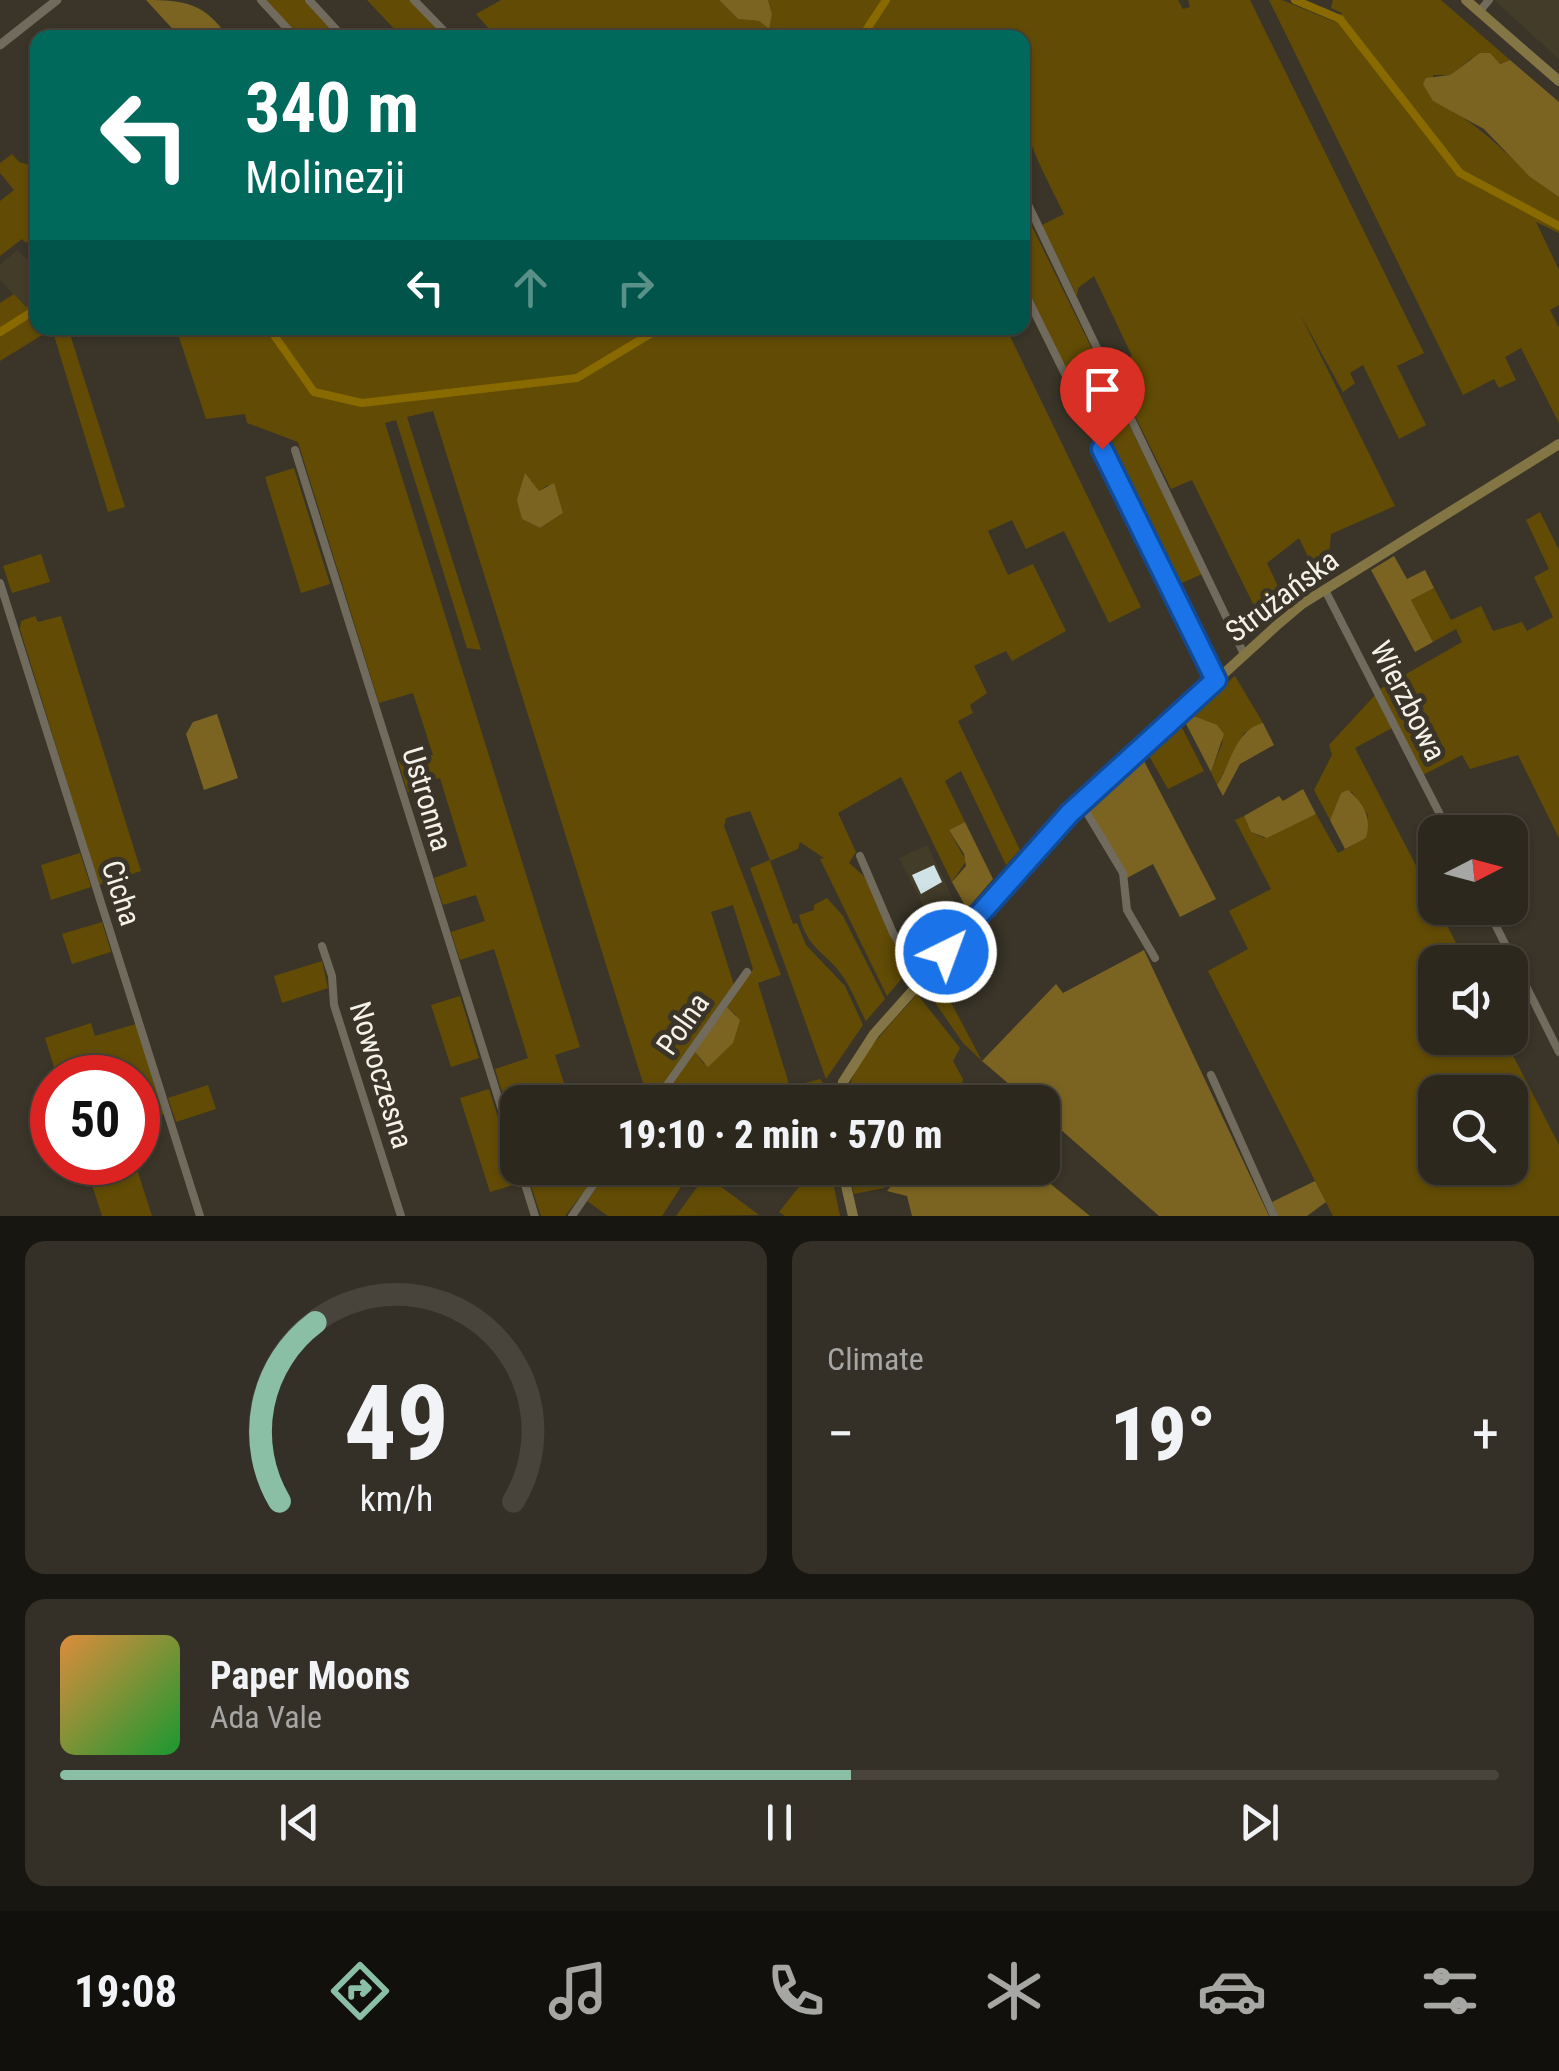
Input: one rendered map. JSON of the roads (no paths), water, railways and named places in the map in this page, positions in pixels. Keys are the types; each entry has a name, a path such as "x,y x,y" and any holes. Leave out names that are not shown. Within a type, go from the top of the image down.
{"main road":[{"path":"1466,0 1559,81"},
{"name":"Strużańska","path":"845,1085 857,1057 922,979 1081,803 1244,654 1325,590 1559,444"},
{"path":"846,1185 853,1216"}],"street":[{"path":"0,46 56,0"},
{"path":"262,0 289,30"},
{"path":"309,0 337,30"},
{"path":"414,0 443,30"},
{"path":"1480,12 1489,0"},
{"path":"1030,209 1244,654"},
{"path":"1030,303 1216,680"},
{"name":"Ustronna","path":"296,450 500,1103"},
{"name":"Cicha","path":"0,583 200,1216"},
{"name":"Wierzbowa","path":"1325,590 1440,815"},
{"path":"1081,803 1123,873 1128,910 1155,958"},
{"path":"860,856 893,933 922,979"},
{"path":"1496,925 1559,1052"},
{"name":"Nowoczesna","path":"322,946 332,976 334,1005 401,1216"},
{"name":"Polna","path":"667,1085 747,972"},
{"path":"1211,1075 1274,1216"},
{"name":"Ustronna","path":"525,1185 535,1216"},
{"path":"572,1216 593,1185"}],"waterway":[{"path":"866,30 886,0"},
{"path":"1295,0 1340,19 1460,173 1559,226"},
{"path":"0,332 30,313"},
{"path":"274,335 314,392 362,403 577,378 648,335"}]}
